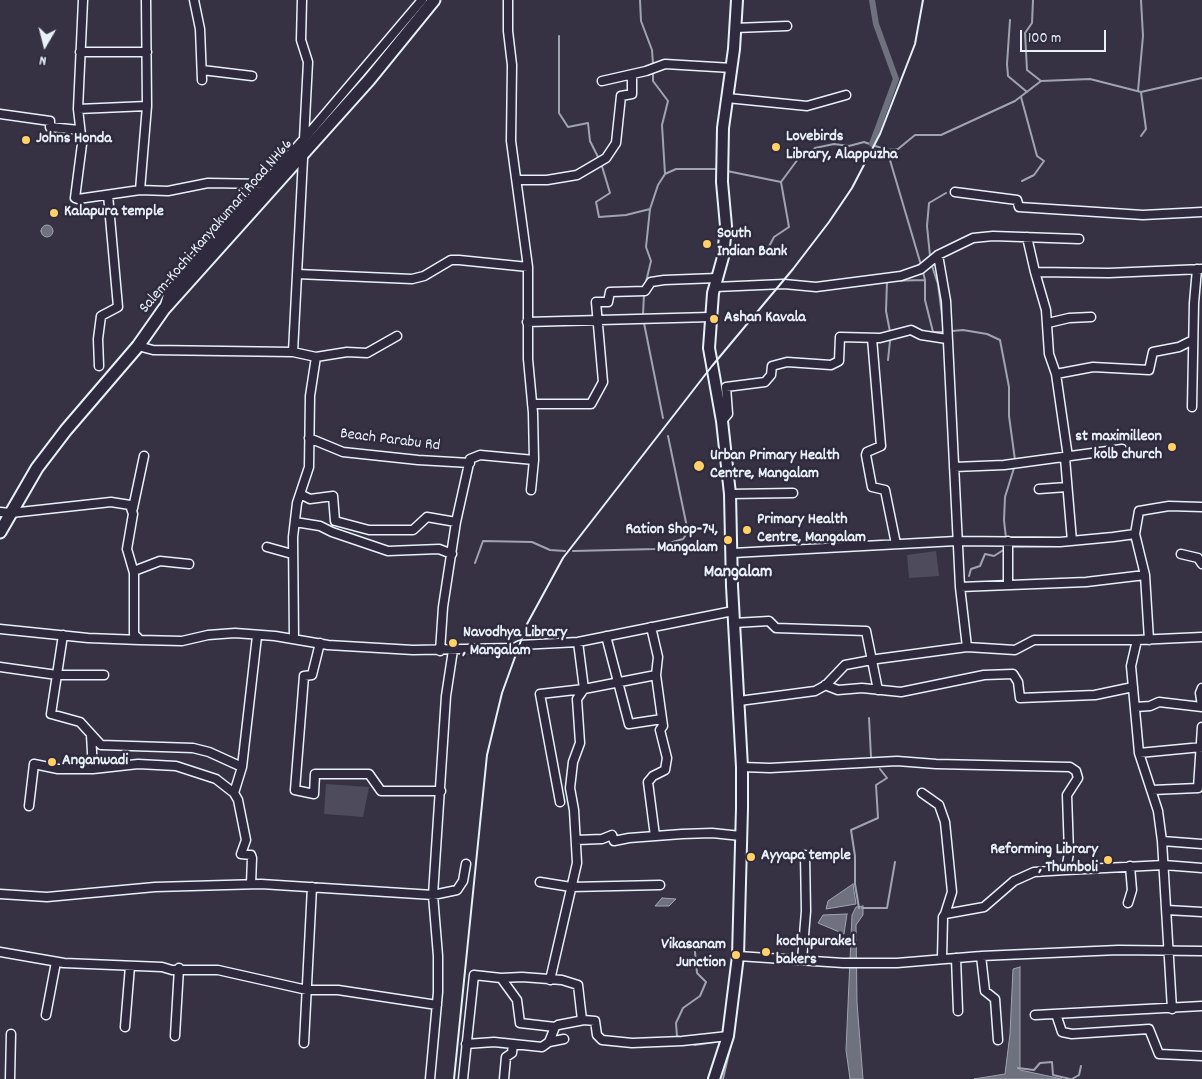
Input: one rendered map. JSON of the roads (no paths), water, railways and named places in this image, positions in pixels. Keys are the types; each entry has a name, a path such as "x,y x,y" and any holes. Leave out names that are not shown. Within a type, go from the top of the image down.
{"highway":[{"name":"Salem-Kochi-Kanyakumari Road NH66","path":"0,532 6,513 36,468 138,346 164,309 270,185 304,153 369,80 434,0"}],"main road":[{"path":"714,1079 728,1036 738,956 741,836 742,767 733,611 730,494 722,421 709,348 710,318 723,257 726,226 722,182 723,128 732,68 737,0"}],"street":[{"path":"83,0 78,109 82,144 75,198 140,190 174,190 208,183 270,185 304,139 422,0"},
{"path":"140,190 147,106 146,0"},
{"path":"194,0 200,29 202,80"},
{"path":"293,352 308,62 301,40 302,0"},
{"path":"508,0 508,31 512,65 511,141 528,267 527,322 534,460 531,490"},
{"path":"735,28 787,26"},
{"path":"80,52 147,52"},
{"path":"602,81 665,64 732,68"},
{"path":"202,70 252,76"},
{"path":"517,180 547,180 577,175 606,158 616,143 621,96 632,94 632,74"},
{"path":"727,98 807,106 846,95"},
{"path":"78,109 147,106"},
{"path":"0,114 50,121 50,127 80,130"},
{"path":"955,192 996,199 1017,200 1019,208 1143,215 1202,212"},
{"path":"99,366 98,339 101,316 118,307 108,195"},
{"path":"1027,236 1048,323 1049,354 1056,374 1066,457 1072,541"},
{"path":"532,404 591,404 603,382 596,302 608,302 610,292 645,291 651,282 664,280 784,284 816,287 901,276 924,267 938,255 973,238 1027,236 1079,239"},
{"path":"938,255 946,301 946,339 953,418 956,541 967,647"},
{"path":"297,274 412,279 424,276 451,260 528,267"},
{"path":"1035,272 1109,273 1200,269 1193,340 1192,407"},
{"path":"1048,323 1068,318 1091,317"},
{"path":"527,322 710,318"},
{"path":"722,421 728,414 726,387 765,382 771,375 772,366 787,362 831,365 839,361 840,337 887,337 911,330 921,335 946,339"},
{"path":"138,346 153,350 293,352 316,357 347,352 367,353 397,336"},
{"path":"872,338 881,446 867,452 866,455 872,487 885,490 896,544"},
{"path":"1056,374 1093,367 1149,370 1153,352 1179,347 1193,340"},
{"path":"294,639 292,554 294,522 300,494 308,471 310,396 316,357"},
{"name":"Beach Parabu Rd","path":"309,438 343,452 470,463"},
{"path":"954,467 1004,465 1122,449"},
{"path":"440,650 456,522 470,463 474,456 480,455 534,460"},
{"path":"140,640 134,634 134,571 127,549 132,508 144,456"},
{"path":"1039,489 1067,487"},
{"path":"730,494 793,493"},
{"path":"300,494 310,500 333,496 335,521 369,530 413,530 427,517 456,522"},
{"path":"6,513 111,502 130,505 132,508"},
{"path":"1149,640 1145,575 1136,534 1139,511 1170,506 1202,507"},
{"path":"294,522 320,526 388,551 439,549 452,554"},
{"path":"733,553 956,541 1072,541 1136,534"},
{"path":"1008,541 1008,585"},
{"path":"267,547 292,554"},
{"path":"1181,554 1198,558 1202,564"},
{"path":"134,571 160,561 190,564"},
{"path":"960,587 1086,582 1145,575"},
{"path":"0,629 63,635 182,641 224,633 320,643 453,650 514,648 520,645 578,642 733,611"},
{"path":"734,623 769,621 776,628 866,631 878,690"},
{"path":"650,627 658,658 656,675 662,719 660,730 667,765 664,770 653,776 648,782 655,836"},
{"path":"63,635 51,714 80,722 101,745 193,748 209,752 242,767"},
{"path":"234,793 242,767 257,636"},
{"path":"606,636 629,724 662,719"},
{"path":"738,701 815,691 825,685 845,665 871,660 967,647 1014,650 1034,640 1149,640 1202,637"},
{"path":"1137,640 1131,659 1139,753 1158,811 1162,840 1172,1009"},
{"path":"550,980 577,863 571,774 580,743 577,700 584,689 578,642"},
{"path":"320,643 312,675 304,676 295,790 314,794 315,774 369,774 381,791 441,791"},
{"path":"430,1079 437,1005 438,956 433,895 448,669 453,650"},
{"path":"0,667 57,675 104,676"},
{"path":"825,685 838,690 902,692 984,675 1013,674 1018,682 1020,698 1095,694 1133,687"},
{"path":"560,802 540,694 584,689 656,675"},
{"path":"1136,707 1150,706 1159,702 1202,706 1200,693 1202,688"},
{"path":"1152,790 1198,788 1202,727"},
{"path":"91,735 93,769"},
{"path":"1139,753 1201,747"},
{"path":"742,767 816,767 897,761 936,764 1070,767 1076,771 1078,778 1067,795 1068,853 1066,870"},
{"path":"29,806 34,764 58,769 93,769 138,764 176,766 216,779 234,793 238,800 246,840 241,854 251,855 251,884"},
{"path":"922,793 939,805 945,822 952,892 943,917 942,958"},
{"path":"576,840 602,839 612,835 614,841 655,836 712,833 741,836"},
{"path":"1162,840 1202,844"},
{"path":"802,960 806,911 805,855"},
{"path":"0,894 47,897 156,887 251,884 433,895 457,890 463,881 466,864"},
{"path":"945,914 984,907 1014,881 1034,872 1164,865 1202,868"},
{"path":"1128,903 1132,890 1130,866"},
{"path":"540,882 571,887 660,885"},
{"path":"304,1043 312,887"},
{"path":"1167,910 1202,912"},
{"path":"738,956 843,963 897,962 942,958 1118,950 1202,951"},
{"path":"0,952 56,962 218,970 307,990 338,990 437,1005"},
{"path":"981,956 985,991 994,996 996,1000 998,1040"},
{"path":"956,958 958,1011"},
{"path":"46,1015 56,962"},
{"path":"125,1027 130,966"},
{"path":"175,1036 179,968"},
{"path":"463,1079 474,975 501,978 522,977 578,985 582,1020"},
{"path":"501,978 517,1000 520,1023 555,1027 562,1023 582,1020 595,1021 598,1038 632,1043 694,1041 728,1036"},
{"path":"1036,1015 1202,1006"},
{"path":"1056,1014 1062,1032 1072,1034 1149,1029 1159,1054 1202,1056"},
{"path":"549,1042 555,1027"},
{"path":"10,1079 11,1034"},
{"path":"466,1044 481,1042 542,1047 549,1042 564,1039"},
{"path":"504,1079 506,1057 512,1053 513,1044"}],"water":[{"path":"49,225 52,226 52,236 45,237 42,236 41,229 42,226"},
{"path":"853,884 856,904 826,909 828,901"},
{"path":"662,898 676,899 669,906 655,906"},
{"path":"863,906 863,915 856,925 857,1003 863,1079 850,1079 846,1050 852,915 856,907"},
{"path":"847,914 844,934 818,923 823,915"},
{"path":"1020,967 1020,1070 1062,1079 974,1079 1005,1074 1010,1034 1013,969"}],"waterway":[{"path":"640,0 641,21 652,50 653,64"},
{"path":"872,0 876,24 896,79 872,144"},
{"path":"1033,0 1032,23 1025,33 1027,70 1041,81"},
{"path":"1138,91 1143,36 1141,0"},
{"path":"1010,20 1008,76 1027,92"},
{"path":"559,36 559,113 568,127 588,123 590,141 599,159"},
{"path":"653,74 653,81 668,101 662,125 665,174"},
{"path":"727,171 781,182 798,159 815,148 834,144 849,146 864,142 887,150 898,149 915,135 941,135 1015,101 1041,81 1090,79 1141,92 1202,78"},
{"path":"1141,92 1146,129 1141,136"},
{"path":"1021,97 1037,156 1044,161 1034,175 1022,181"},
{"path":"887,150 921,265"},
{"path":"601,163 610,193 596,202 599,217 626,215 650,209"},
{"path":"645,286 651,261 646,247 650,209 658,185 665,174 676,169 717,169"},
{"path":"739,248 765,254 774,237 789,227 781,182"},
{"path":"930,256 927,226 929,203 946,193"},
{"path":"932,266 938,284 943,323"},
{"path":"923,272 925,300 933,332 942,332"},
{"path":"890,332 886,311 887,281 925,280"},
{"path":"643,314 644,295"},
{"path":"644,323 663,418"},
{"path":"952,331 963,330 987,334 1000,340 1009,387 1009,416 1015,460"},
{"path":"888,360 890,341"},
{"path":"573,551 656,549 662,545 683,539 688,532 668,436"},
{"path":"1006,538 1004,520 1005,497 1014,468"},
{"path":"475,563 483,541 532,542 550,550 565,551"},
{"path":"969,576 971,569 980,566 985,554 994,556 1005,549"},
{"path":"869,718 871,757 874,760"},
{"path":"859,908 855,884 855,856 851,830 878,818 876,785 887,778 880,769"},
{"path":"862,908 887,908 895,862"},
{"path":"682,1038 677,1036 676,1023 683,1008 700,996 706,982 697,973 695,952"},
{"path":"723,1079 732,1040"},
{"path":"690,1043 695,1045 722,1041"},
{"path":"1018,1068 1034,1070 1040,1063 1052,1062 1053,1075 1070,1079"},
{"path":"1072,1079 1079,1075 1081,1066"}],"railway":[{"path":"454,1079 487,755 502,693 527,624 563,558 712,366 793,269 852,188 880,134 915,44 923,0"}],"place":[{"name":"Johns Honda","path":"26,140"},
{"name":"Lovebirds Library, Alappuzha","path":"776,147"},
{"name":"Kalapura temple","path":"54,213"},
{"name":"South Indian Bank","path":"707,244"},
{"name":"Ashan Kavala","path":"714,319"},
{"name":"st maximilleon kolb church","path":"1172,447"},
{"name":"Urban Primary Health Centre, Mangalam","path":"699,466"},
{"name":"Primary Health Centre, Mangalam","path":"747,530"},
{"name":"Ration Shop-74, Mangalam","path":"728,540"},
{"name":"Navodhya Library , Mangalam","path":"453,643"},
{"name":"Anganwadi","path":"52,762"},
{"name":"Ayyapa temple","path":"751,857"},
{"name":"Reforming Library , Thumboli","path":"1108,860"},
{"name":"kochupurakel bakers","path":"766,952"},
{"name":"Vikasanam Junction","path":"736,955"}],"district":[{"name":"Mangalam","path":"738,574"}]}
